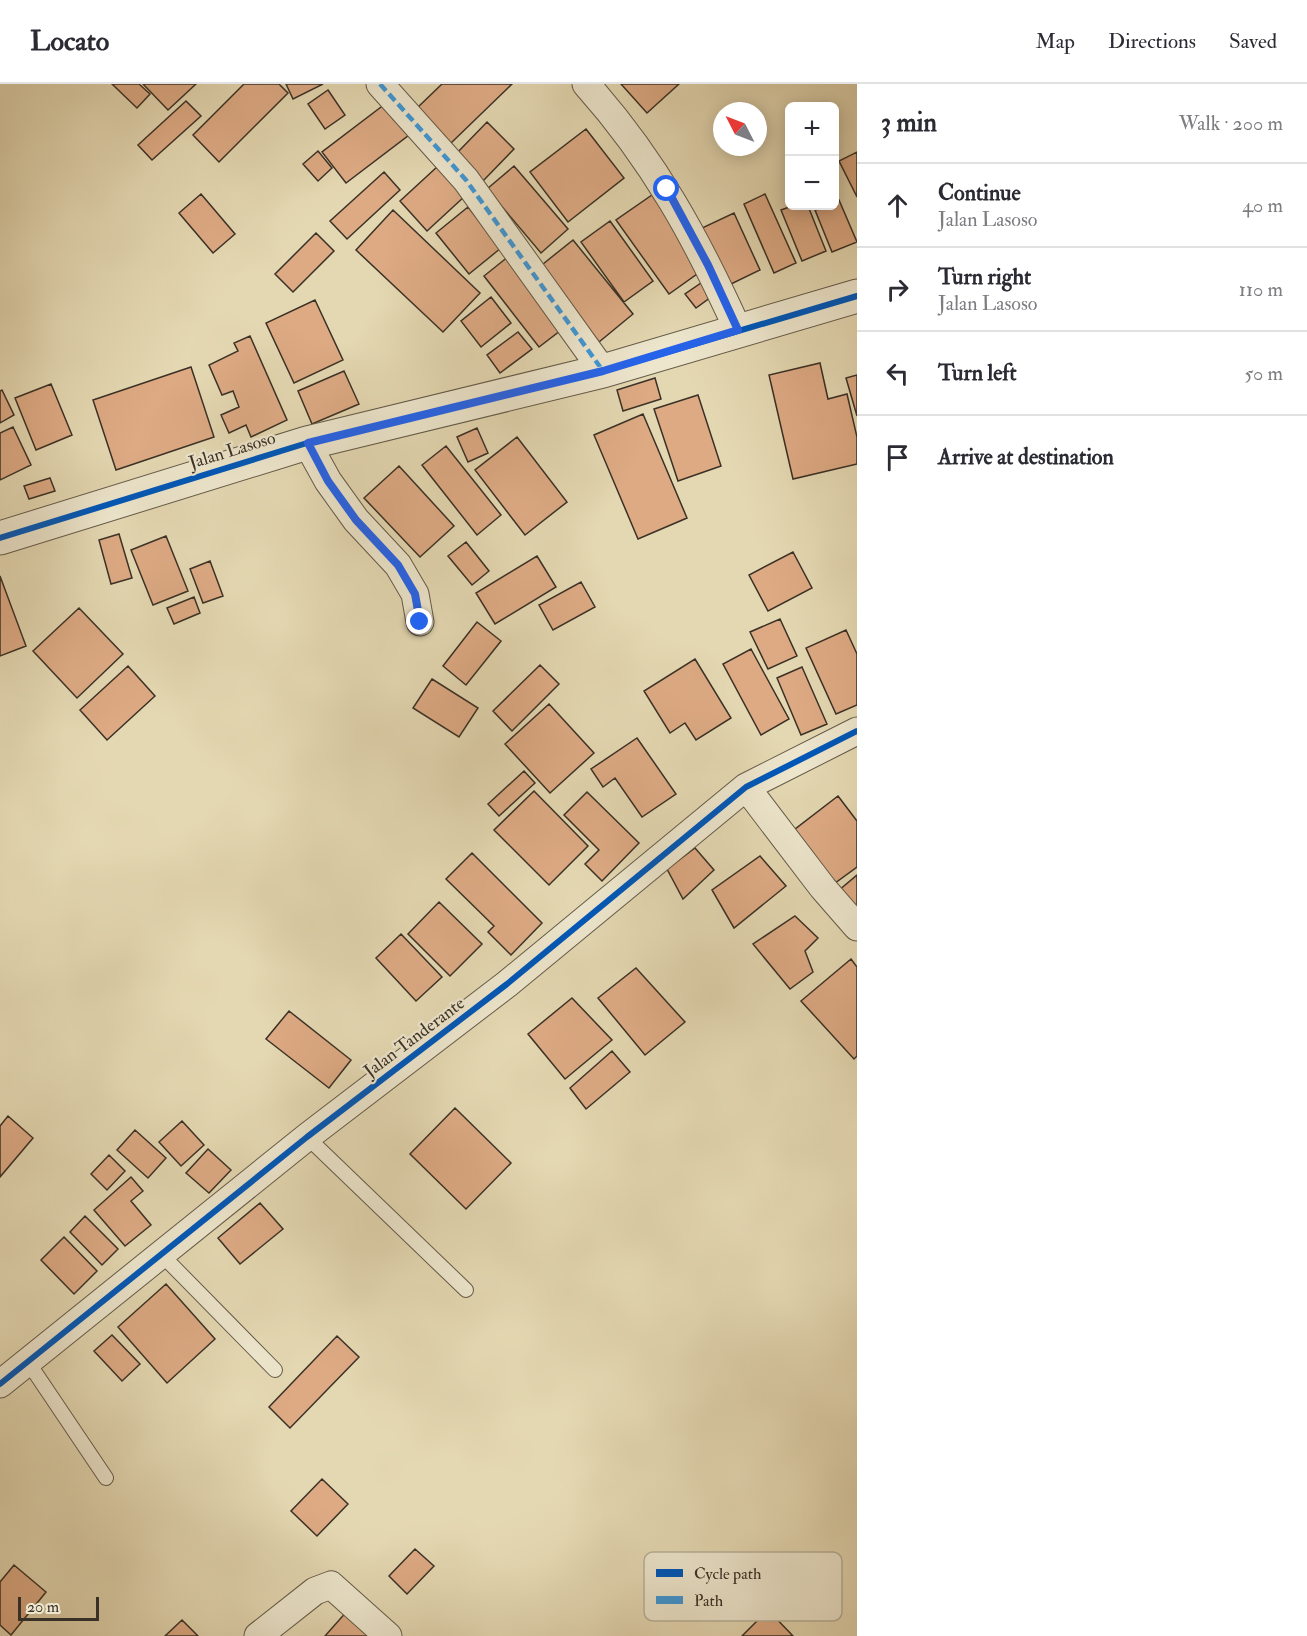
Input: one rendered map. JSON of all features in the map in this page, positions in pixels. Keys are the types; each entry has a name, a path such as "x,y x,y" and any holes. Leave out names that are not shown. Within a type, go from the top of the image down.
{"street":[{"path":"380,84 466,180 603,371"},
{"path":"586,84 667,189 708,265 738,330"},
{"name":"Jalan Lasoso","path":"0,538 308,443 603,371 857,296"},
{"path":"308,443 328,481 356,520 398,565 415,594 420,622"},
{"name":"Jalan Tanderante","path":"0,1384 307,1137 507,984 746,787 857,731"},
{"path":"746,787 823,888 857,927"},
{"path":"258,1636 315,1591 331,1585 388,1636"}],"lane":[{"path":"307,1137 466,1290"},
{"path":"161,1254 275,1370"},
{"path":"28,1362 106,1478"}],"building":[{"path":"112,84 139,84 150,94 137,108"},
{"path":"143,84 196,84 168,110"},
{"path":"244,84 279,84 288,93 219,162 193,135"},
{"path":"286,84 323,84 293,99"},
{"path":"442,84 512,84 450,144 416,109"},
{"path":"621,84 679,84 647,113"},
{"path":"328,90 345,115 325,129 308,104"},
{"path":"186,101 201,116 152,160 138,145"},
{"path":"385,104 409,135 346,183 322,152"},
{"path":"487,122 514,149 483,181 456,154"},
{"path":"586,129 624,178 568,222 530,172"},
{"path":"318,151 332,168 318,181 303,164"},
{"path":"857,152 857,197 839,161"},
{"path":"438,166 465,196 427,231 400,201"},
{"path":"514,166 568,229 541,253 487,189"},
{"path":"384,172 400,190 347,239 330,221"},
{"path":"201,194 235,234 213,253 179,213"},
{"path":"765,194 796,263 774,273 744,204"},
{"path":"652,195 704,269 669,294 616,220"},
{"path":"839,200 857,242 832,252 815,210 839,210"},
{"path":"468,207 501,248 469,274 436,233"},
{"path":"393,210 480,293 443,332 356,250"},
{"path":"781,210 810,210 826,251 802,261"},
{"path":"734,213 760,270 729,285 702,228"},
{"path":"610,221 653,281 624,302 581,242"},
{"path":"316,233 334,251 293,292 275,274"},
{"path":"573,240 633,314 599,342 538,268"},
{"path":"509,256 565,327 539,347 484,276"},
{"path":"701,283 711,297 696,308 685,294"},
{"path":"491,297 511,323 481,347 461,321"},
{"path":"315,300 343,360 294,383 266,323"},
{"path":"518,332 532,349 500,373 487,355"},
{"path":"250,336 287,420 251,437 246,425 229,433 221,415 239,407 233,391 222,395 209,365 238,351 234,343"},
{"path":"820,363 828,399 847,394 857,437 857,464 793,479 769,375"},
{"path":"191,367 214,437 116,470 93,400"},
{"path":"344,371 359,404 312,424 298,391"},
{"path":"857,375 857,416 846,378"},
{"path":"655,378 661,399 623,411 617,390"},
{"path":"51,384 72,435 36,450 15,398"},
{"path":"2,390 14,415 0,423 0,391"},
{"path":"698,395 721,466 678,481 654,409"},
{"path":"643,414 687,518 638,539 594,435"},
{"path":"13,427 31,465 0,480 0,433"},
{"path":"477,428 488,453 468,462 457,437"},
{"path":"517,437 567,502 525,535 475,470"},
{"path":"446,446 501,515 477,535 422,465"},
{"path":"399,466 454,526 420,557 364,498"},
{"path":"50,478 55,491 29,499 24,486"},
{"path":"119,534 132,578 111,584 99,540"},
{"path":"166,536 188,591 153,605 131,550"},
{"path":"466,542 489,571 472,585 448,556"},
{"path":"793,552 812,588 768,611 749,575"},
{"path":"537,556 556,587 495,624 476,593"},
{"path":"210,561 223,596 203,603 190,569"},
{"path":"0,576 26,646 0,656"},
{"path":"581,582 595,607 553,630 539,605"},
{"path":"194,597 200,613 174,624 167,608"},
{"path":"79,608 123,654 77,698 33,651"},
{"path":"780,619 797,656 768,669 750,632"},
{"path":"477,622 501,641 466,685 443,666"},
{"path":"846,630 857,654 857,705 836,714 806,648"},
{"path":"751,649 789,719 761,735 723,664"},
{"path":"695,659 731,718 696,740 685,723 670,733 644,691"},
{"path":"540,665 559,684 512,731 493,711"},
{"path":"128,666 155,696 107,740 80,710"},
{"path":"802,667 827,724 801,735 777,678"},
{"path":"432,679 478,708 459,737 413,708"},
{"path":"549,704 594,753 550,793 505,744"},
{"path":"637,738 676,794 642,817 615,778 603,787 591,769"},
{"path":"524,771 535,783 499,816 488,804"},
{"path":"534,791 588,846 549,885 494,830"},
{"path":"587,792 639,843 602,881 585,864 599,850 564,815"},
{"path":"838,796 857,821 857,867 831,886 790,833"},
{"path":"695,848 714,870 683,899 667,869"},
{"path":"472,853 542,923 511,955 488,932 494,926 446,879"},
{"path":"760,856 786,886 734,928 712,890"},
{"path":"857,875 857,909 838,891"},
{"path":"439,902 482,944 450,976 408,934"},
{"path":"795,916 818,938 805,951 813,972 790,989 753,944"},
{"path":"401,934 442,977 416,1001 376,958"},
{"path":"851,959 857,967 857,1056 854,1059 801,1001"},
{"path":"636,968 685,1022 645,1055 598,998"},
{"path":"572,998 612,1040 565,1079 528,1034"},
{"path":"289,1011 351,1060 329,1088 266,1039"},
{"path":"612,1051 630,1072 586,1109 570,1088"},
{"path":"455,1108 511,1163 466,1209 410,1154"},
{"path":"8,1116 33,1138 0,1177 0,1126"},
{"path":"182,1121 204,1145 181,1166 159,1142"},
{"path":"135,1130 166,1158 148,1178 117,1150"},
{"path":"208,1149 231,1170 209,1193 186,1173"},
{"path":"109,1155 125,1171 107,1190 91,1174"},
{"path":"131,1177 143,1191 131,1201 151,1225 125,1246 94,1210"},
{"path":"260,1203 283,1229 240,1264 218,1238"},
{"path":"85,1216 118,1249 102,1265 70,1232"},
{"path":"64,1237 97,1271 74,1294 41,1260"},
{"path":"166,1284 215,1339 167,1383 118,1327"},
{"path":"112,1335 140,1364 122,1381 94,1351"},
{"path":"337,1336 359,1357 290,1428 269,1407"},
{"path":"322,1479 348,1504 317,1536 291,1511"},
{"path":"415,1549 434,1566 407,1594 389,1576"},
{"path":"14,1565 46,1592 11,1635 0,1625 0,1582"},
{"path":"348,1610 373,1636 325,1636"},
{"path":"182,1620 198,1636 165,1636"},
{"path":"757,1621 779,1621 793,1636 742,1636"}],"marked path":[{"path":"380,84 466,180 603,371"}],"cycle path":[{"path":"0,538 307,443 603,371 857,296"},
{"path":"0,1384 307,1137 507,984 746,787 857,731"}],"route":[{"path":"420,622 415,594 398,565 356,520 328,481 308,443 603,371 738,330 708,265 667,189"}]}
